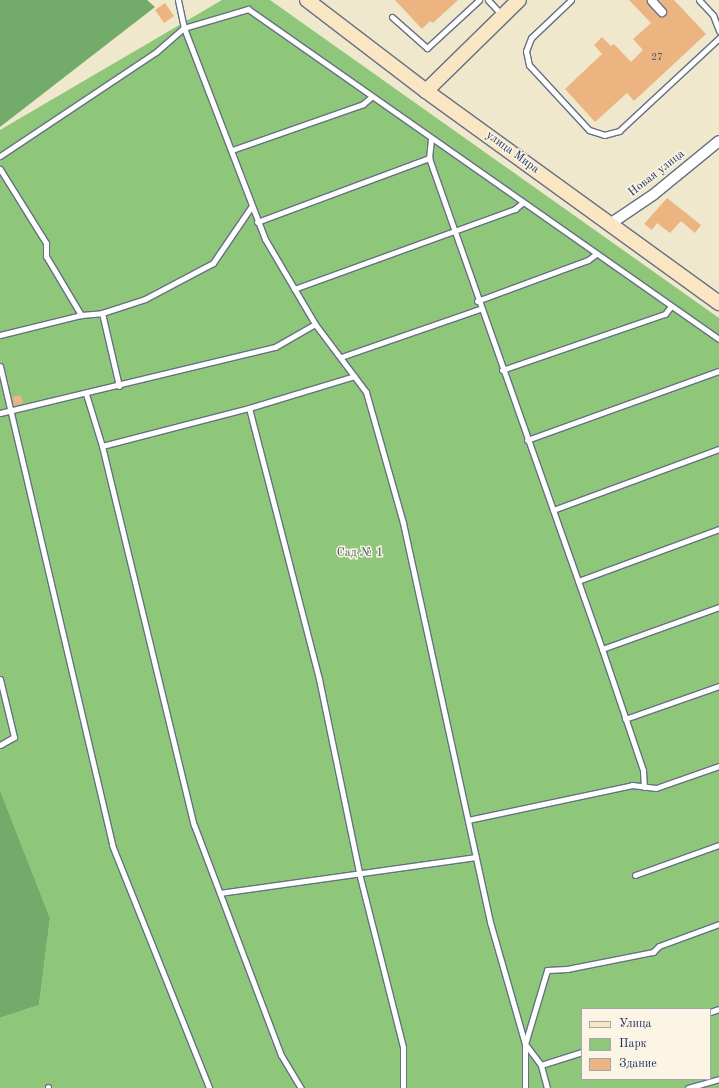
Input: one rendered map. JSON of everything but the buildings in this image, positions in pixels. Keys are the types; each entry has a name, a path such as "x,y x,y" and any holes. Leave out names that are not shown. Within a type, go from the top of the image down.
{"main road":[{"name":"улица Мира","path":"307,0 426,91 719,303"},
{"path":"426,91 519,0"}],"street":[{"path":"652,1 662,12"},
{"name":"Новая улица","path":"610,224 653,196 719,141"}],"lane":[{"path":"178,0 184,28 232,150 257,222 315,324 366,392 403,523 468,820 474,857 490,922 525,1044 541,1065 547,1088"},
{"path":"392,17 427,48 479,0"},
{"path":"488,0 503,16"},
{"path":"571,0 531,38 526,51 529,64 589,130 604,135 619,131 719,38"},
{"path":"699,0 713,15 719,31"},
{"path":"0,156 156,52 184,28 248,9 522,203 719,339"},
{"path":"232,150 363,104 371,96"},
{"path":"431,139 429,158 477,301 602,649 643,770 644,786"},
{"path":"257,222 429,158"},
{"path":"0,169 46,243 46,256 81,315"},
{"path":"294,289 515,209 522,203"},
{"path":"0,335 81,315 102,313 145,299 213,263 251,207"},
{"path":"477,301 588,260 596,254"},
{"path":"502,370 665,314 671,306"},
{"path":"341,357 480,309"},
{"path":"102,313 119,386"},
{"path":"0,413 86,394 275,347 315,324"},
{"path":"0,366 112,845 209,1088"},
{"path":"528,440 719,371"},
{"path":"102,446 249,408 354,376"},
{"path":"86,394 102,446 194,825 281,1055 301,1088"},
{"path":"249,408 320,679 359,873 403,1047 403,1088"},
{"path":"553,510 719,449"},
{"path":"578,581 719,529"},
{"path":"602,649 719,607"},
{"path":"0,679 14,737 0,745"},
{"path":"625,719 719,686"},
{"path":"468,820 632,785 656,788 719,766"},
{"path":"635,875 719,845"},
{"path":"220,893 474,857"},
{"path":"525,1088 525,1044 546,970 567,969 653,952 659,946 719,924"},
{"path":"541,1065 581,1052"},
{"path":"688,1088 719,1080"}],"green space":[{"path":"0,0 147,0 155,7 0,127"},
{"name":"Сад № 1","path":"222,0 270,0 719,318 719,1088 0,1088 0,1018 39,1005 50,918 0,790 0,130"},
{"path":"0,790 50,918 39,1005 0,1018"}]}
